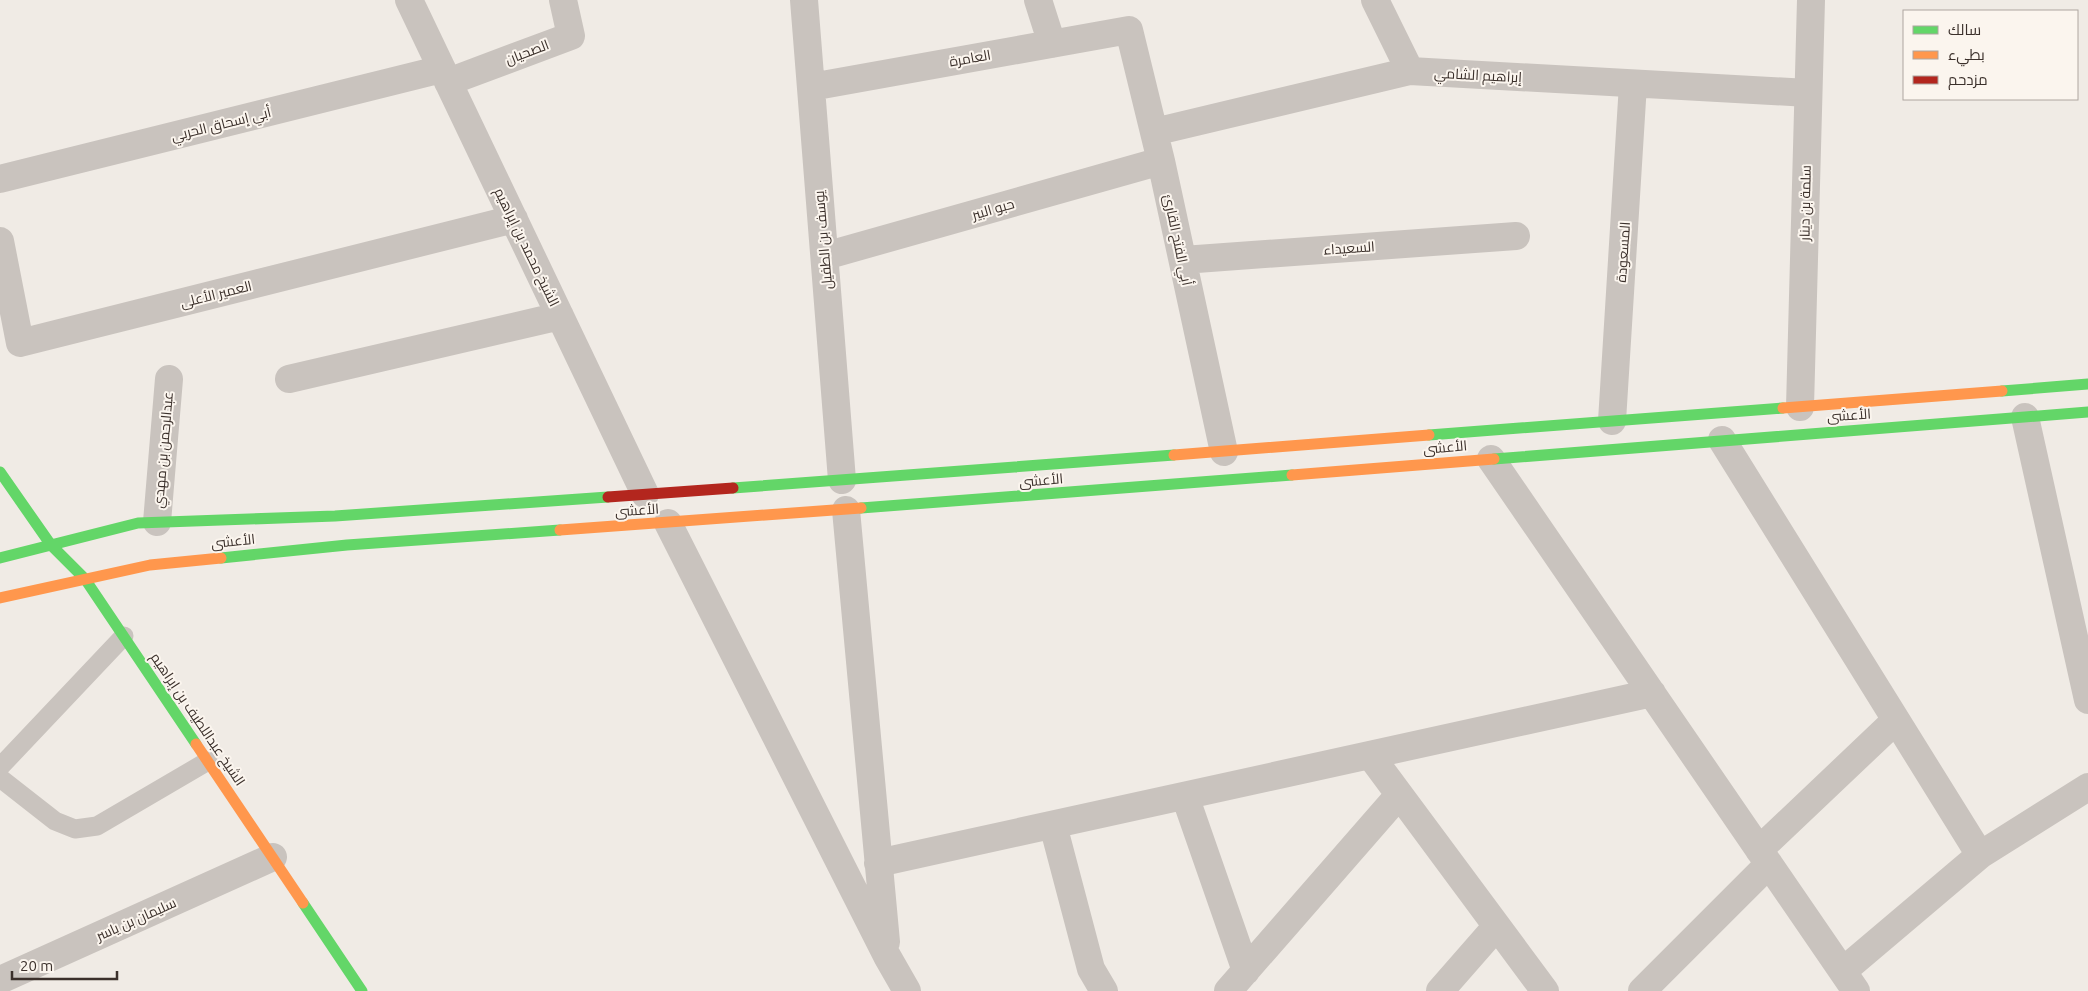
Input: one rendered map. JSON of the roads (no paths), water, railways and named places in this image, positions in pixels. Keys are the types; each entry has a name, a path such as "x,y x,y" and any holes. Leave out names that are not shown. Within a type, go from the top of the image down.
{"street":[{"name":"الشيخ محمد بن إبراهيم","path":"409,0 646,494"},
{"name":"الصحيان","path":"445,76 571,36 563,0"},
{"name":"يوسف بن الطفيل","path":"804,0 842,480"},
{"path":"1038,0 1052,44"},
{"path":"1375,0 1410,72"},
{"name":"سلمة بن دينار","path":"1800,407 1811,0"},
{"name":"العامرة","path":"811,87 1129,30"},
{"name":"أبي الفتح القارئ","path":"1129,30 1161,161 1224,452"},
{"name":"إبراهيم الشامي","path":"1154,132 1410,72 1808,93"},
{"name":"أبي إسحاق الحربي","path":"0,179 445,76"},
{"name":"المسعودة","path":"1612,421 1633,84"},
{"name":"حبو البير","path":"824,256 1161,161"},
{"name":"العمير الأعلى","path":"0,241 20,343 514,219"},
{"name":"السعيداء","path":"1183,260 1516,236"},
{"path":"289,379 560,316"},
{"name":"عبدالرحمن بن مهدي","path":"157,522 169,379"},
{"name":"الأعشى","path":"0,558 138,523 335,516 646,494 1224,452 2088,384"},
{"name":"الأعشى","path":"0,598 150,565 347,545 846,510 2088,412"},
{"path":"2024,416 2088,700"},
{"path":"1722,440 1980,855"},
{"path":"1491,458 1849,984 1980,855 2088,787"},
{"name":"الشيخ عبداللطيف بن إبراهيم","path":"0,472 51,545 86,579 362,991"},
{"path":"846,510 887,956"},
{"path":"668,523 887,956 907,991"},
{"path":"878,863 1652,693"},
{"path":"1642,991 1764,857 1896,720"},
{"path":"1370,755 1545,991"},
{"path":"1185,796 1246,971"},
{"path":"1228,991 1400,796"},
{"path":"1053,825 1092,968 1104,991"},
{"name":"سليمان بن ياسر","path":"0,980 272,857"},
{"path":"1440,991 1496,927"}],"lane":[{"path":"0,767 124,636"},
{"path":"0,778 55,821 75,829 97,826 208,761"}]}
